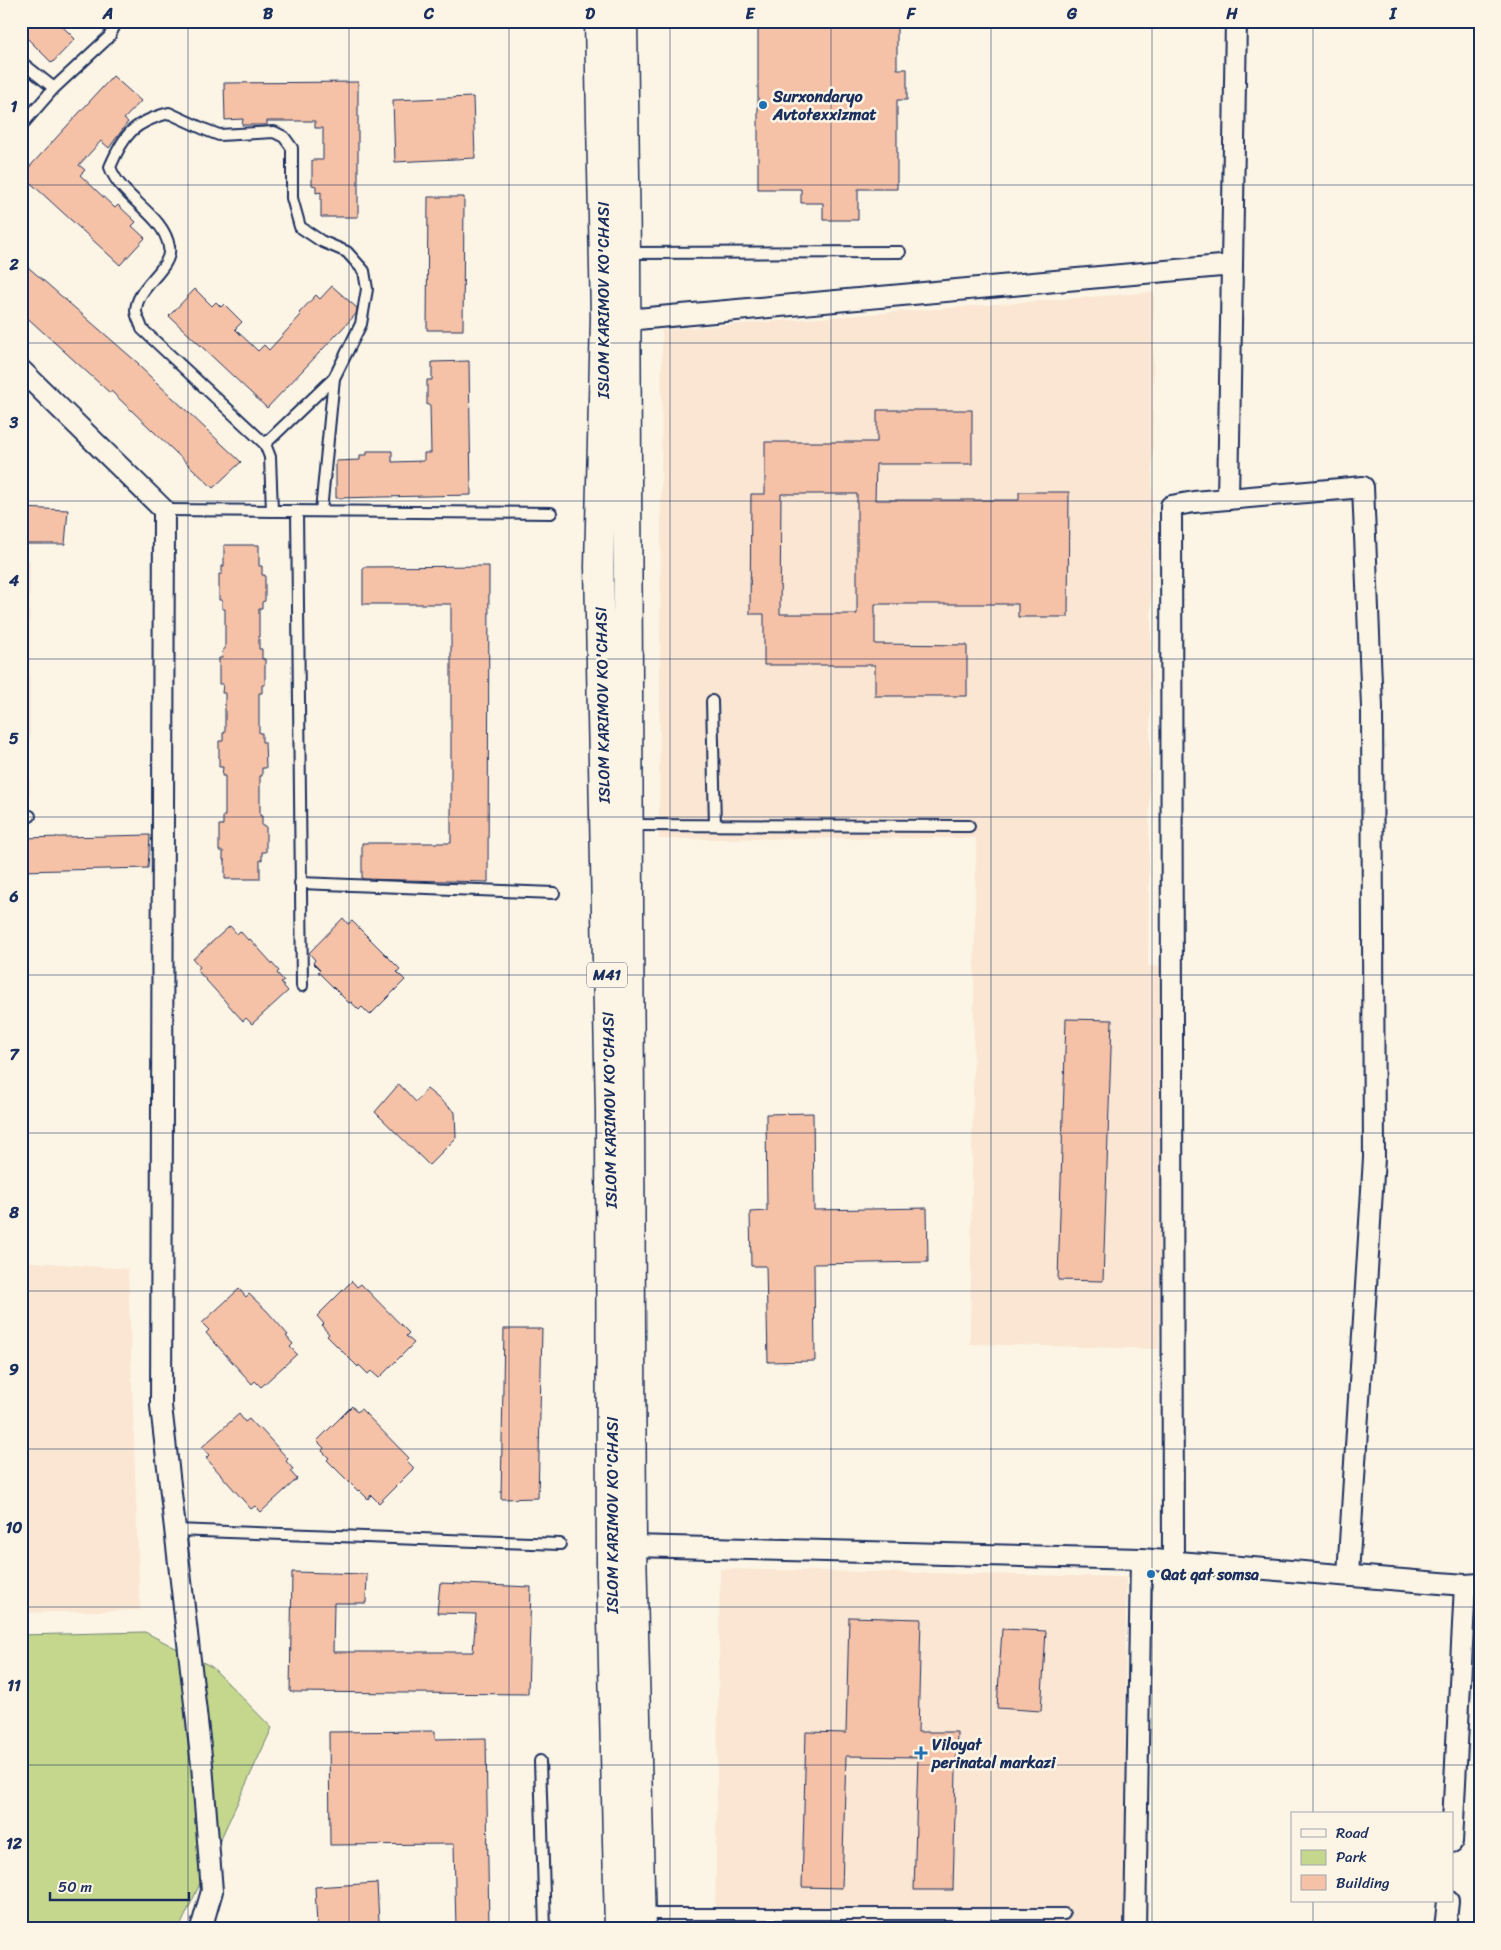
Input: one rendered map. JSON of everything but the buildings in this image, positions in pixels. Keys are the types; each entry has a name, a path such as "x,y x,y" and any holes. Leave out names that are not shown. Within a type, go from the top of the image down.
{"main road":[{"name":"ISLOM KARIMOV KO'CHASI","path":"599,21 605,317 599,566 610,1120 611,1577 633,1924"},
{"name":"ISLOM KARIMOV KO'CHASI","path":"623,21 626,253 633,1924"}],"street":[{"path":"1228,499 1236,21"},
{"path":"626,320 1232,265"},
{"path":"21,370 164,510 161,1406 202,1765 212,1891 201,1929"},
{"path":"1173,1562 1171,506 1363,487 1372,707 1374,1158 1348,1575"},
{"path":"632,1546 1141,1559 1472,1584 1454,1816"},
{"path":"1135,1929 1141,1559"},
{"path":"1446,1929 1448,1902"}],"lane":[{"path":"21,126 54,88 109,37 114,26 111,21"},
{"path":"21,62 54,88"},
{"path":"265,444 334,378 361,324 367,290 364,271 347,252 322,241 300,227 292,198 292,148 284,137 274,132 220,135 170,113 148,118 130,132 118,149 110,167 114,179 163,228 170,248 166,263 142,292 136,310 142,329 265,444 270,457 272,511"},
{"path":"626,253 900,252"},
{"path":"321,511 334,378"},
{"path":"164,510 551,513"},
{"path":"297,511 302,986"},
{"path":"712,701 715,825"},
{"path":"628,825 969,826"},
{"path":"300,883 554,893"},
{"path":"175,1530 560,1544"},
{"path":"540,1761 545,1929"},
{"path":"633,1924 1064,1914"}],"shaded area":[{"path":"1154,292 1148,966 1164,967 1159,1349 970,1344 976,838 659,839 662,330"},
{"path":"21,560 30,560 30,796 21,796"},
{"path":"21,1261 128,1269 140,1610 21,1613"},
{"name":"Viloyat perinatal markazi","path":"720,1569 1126,1577 1124,1929 715,1929"}],"green space":[{"path":"145,1632 212,1667 272,1728 179,1929 21,1929 21,1635"}],"place":[{"name":"Surxondaryo Avtotexxizmat","path":"763,105"},
{"name":"Qat qat somsa","path":"1151,1574"},
{"name":"Viloyat perinatal markazi","path":"921,1753"}]}
